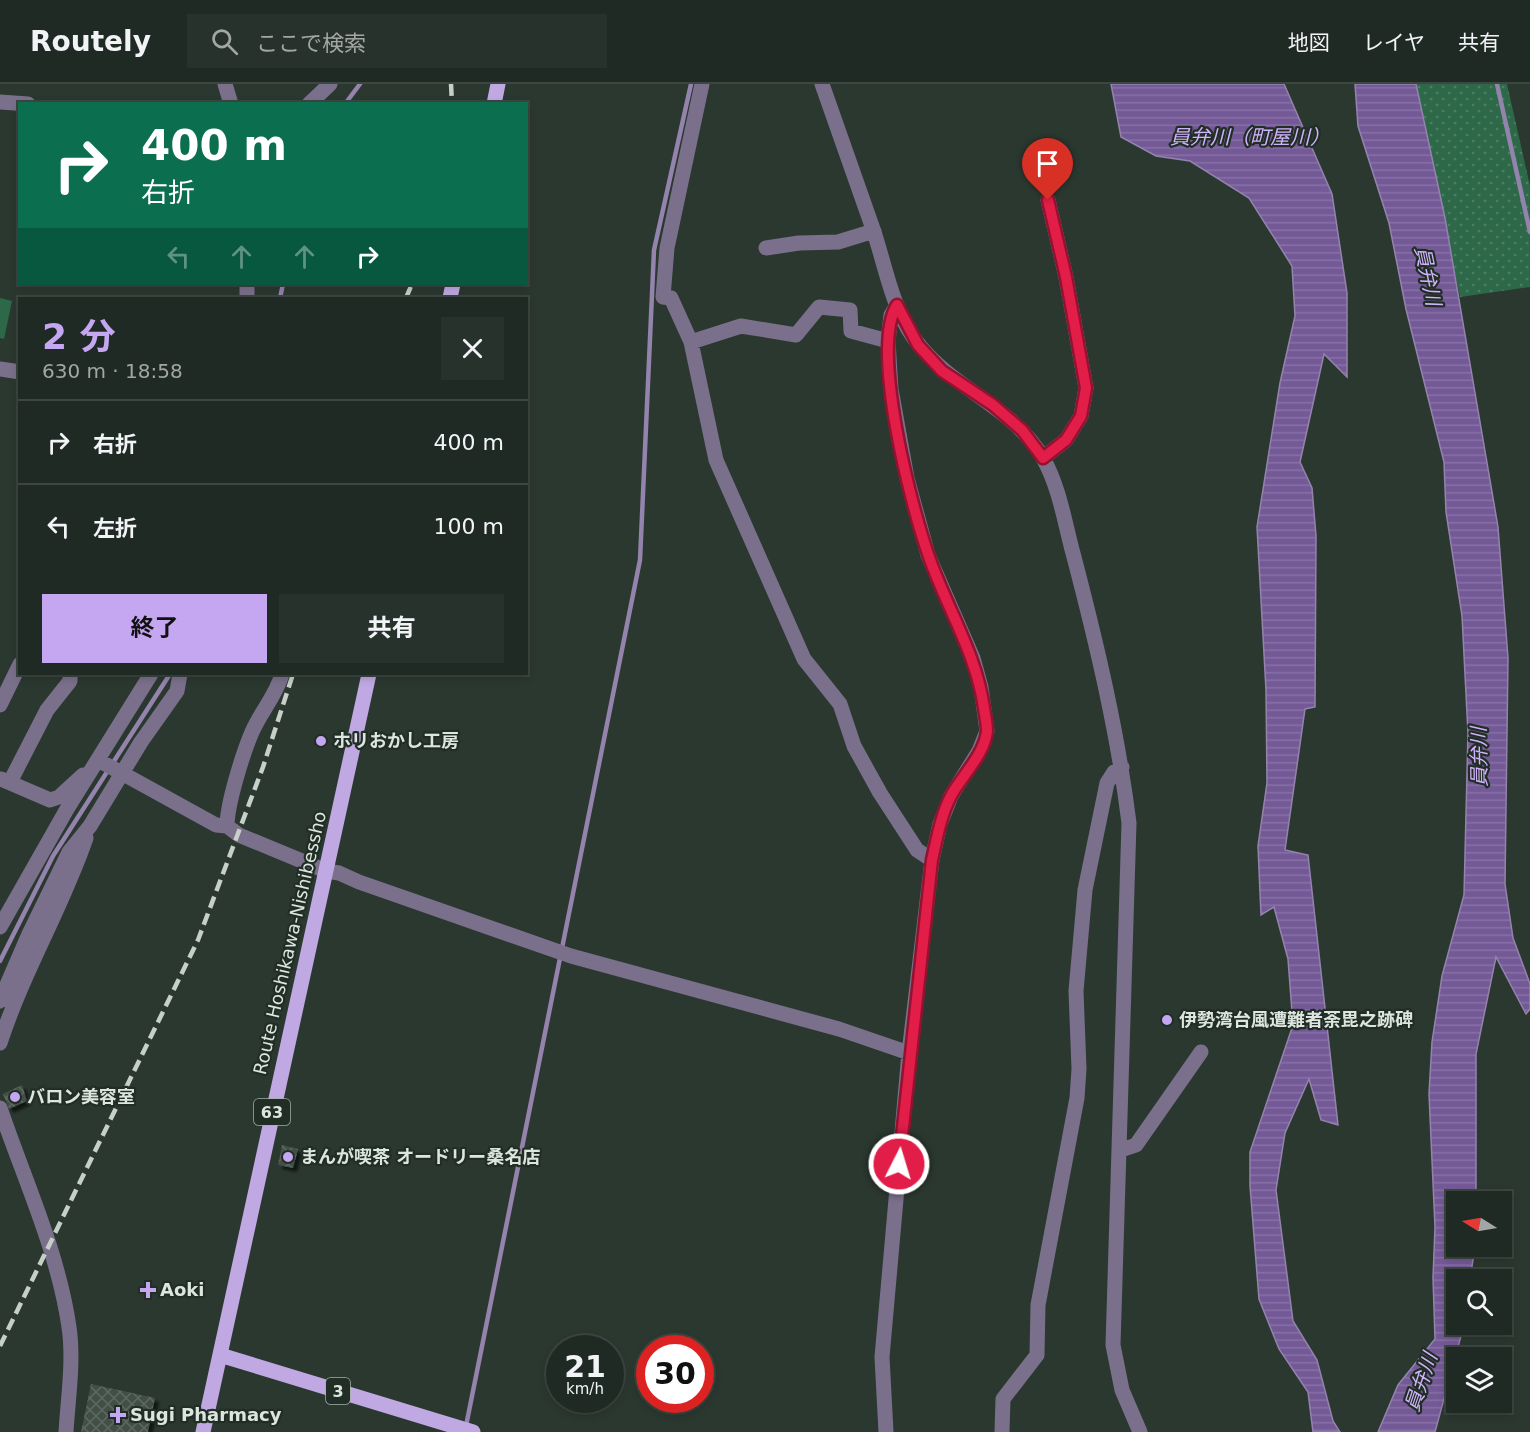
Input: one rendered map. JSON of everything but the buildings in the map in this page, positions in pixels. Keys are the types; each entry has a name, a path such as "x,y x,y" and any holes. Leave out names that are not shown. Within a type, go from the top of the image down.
{"main road":[{"path":"494,102 498,84"},
{"name":"Route Hoshikawa-Nishibessho","path":"204,1432 369,675"},
{"name":"3","path":"220,1355 473,1432"}],"street":[{"path":"225,84 230,102"},
{"path":"311,102 330,84"},
{"path":"702,84 667,248 663,297 671,297 691,342 716,460 804,659 840,704 854,746 880,793 917,850 932,860"},
{"path":"822,84 874,231 897,305 918,345 942,371 993,405 1022,430 1043,458 1054,484 1094,632 1122,767 1129,823 1122,973 1121,1150 1113,1345 1122,1390 1140,1432"},
{"path":"0,102 18,103"},
{"path":"1043,458 1066,440 1081,416 1086,388 1066,277 1048,200"},
{"path":"766,248 799,243 838,242 874,231"},
{"path":"886,1432 882,1357 909,1053 932,860 940,824 951,796 979,751 987,731 981,687 973,657 928,555 907,478 891,389 888,341 891,315 897,305"},
{"path":"691,342 741,326 796,335 819,307 850,310 851,331 888,341"},
{"path":"0,369 18,372"},
{"path":"0,705 18,667"},
{"path":"70,675 70,681 47,710 5,780 50,800 59,797 77,779 107,768 216,825 227,826 239,836 326,871 339,873 358,882 561,951 839,1029 909,1053"},
{"path":"0,1043 14,1001 74,873 107,768 151,675"},
{"path":"0,927 67,809 177,691 180,675"},
{"path":"227,826 231,798 253,730 274,698 282,675"},
{"path":"1002,1432 1003,1399 1037,1355 1038,1305 1077,1098 1079,1068 1076,991 1085,890 1107,783 1114,772 1122,767"},
{"path":"0,1001 29,934 69,852 90,826"},
{"path":"1121,1150 1136,1145 1201,1052"},
{"path":"0,1107 62,1294 69,1329 70,1379 66,1432"}],"green space":[{"path":"1416,84 1507,84 1530,186 1530,287 1460,297"},
{"path":"0,298 12,301 4,339 0,338"}],"water":[{"name":"員弁川（町屋川）","path":"1111,84 1284,84 1332,194 1347,293 1347,377 1324,354 1300,462 1312,488 1316,536 1315,707 1305,709 1285,850 1308,855 1338,1125 1321,1120 1309,1079 1285,1133 1276,1190 1293,1321 1317,1360 1333,1421 1340,1432 1313,1432 1308,1392 1279,1349 1259,1299 1250,1186 1250,1152 1293,1025 1288,959 1274,907 1261,915 1258,846 1267,783 1266,690 1257,527 1280,383 1295,316 1292,266 1249,198 1190,161 1156,156 1121,137"},
{"name":"員弁川（町屋川）","path":"1355,84 1416,84 1445,218 1498,527 1508,658 1505,884 1513,938 1530,984 1530,1009 1526,1014 1496,957 1476,1054 1476,1191 1446,1191 1446,1257 1473,1257 1472,1269 1446,1269 1446,1335 1461,1335 1458,1347 1446,1347 1446,1391 1435,1432 1378,1432 1398,1385 1435,1339 1433,1278 1435,1227 1429,1094 1432,1042 1442,976 1464,895 1468,733 1462,616 1446,512 1444,462 1406,309 1389,223 1358,126"}],"waterway":[{"path":"346,102 360,84"},
{"path":"466,1426 640,560 654,250 691,84"},
{"path":"1497,84 1530,232"},
{"path":"280,297 283,285"},
{"path":"0,961 53,856 169,675"}],"railway":[{"path":"451,84 452,102"},
{"path":"406,297 412,285"},
{"path":"0,1346 198,940 263,767 293,675"}],"place":[{"name":"ホリおかし工房","path":"321,741"},
{"name":"伊勢湾台風遭難者荼毘之跡碑","path":"1167,1020"},
{"name":"バロン美容室","path":"15,1097"},
{"name":"まんが喫茶 オードリー桑名店","path":"288,1157"},
{"name":"Aoki","path":"148,1290"},
{"name":"Sugi Pharmacy","path":"118,1415"}],"route":[{"path":"899,1164 909,1053 922,964 932,860 940,824 951,796 979,751 987,731 981,687 973,657 928,555 907,478 891,389 888,341 891,315 897,305 918,345 942,371 993,405 1022,430 1043,458 1066,440 1081,416 1086,388 1066,277 1048,200"}],"water label":[{"name":"員弁川","path":"1428,276"},
{"name":"員弁川","path":"1479,757"},
{"name":"員弁川","path":"1421,1382"}]}
